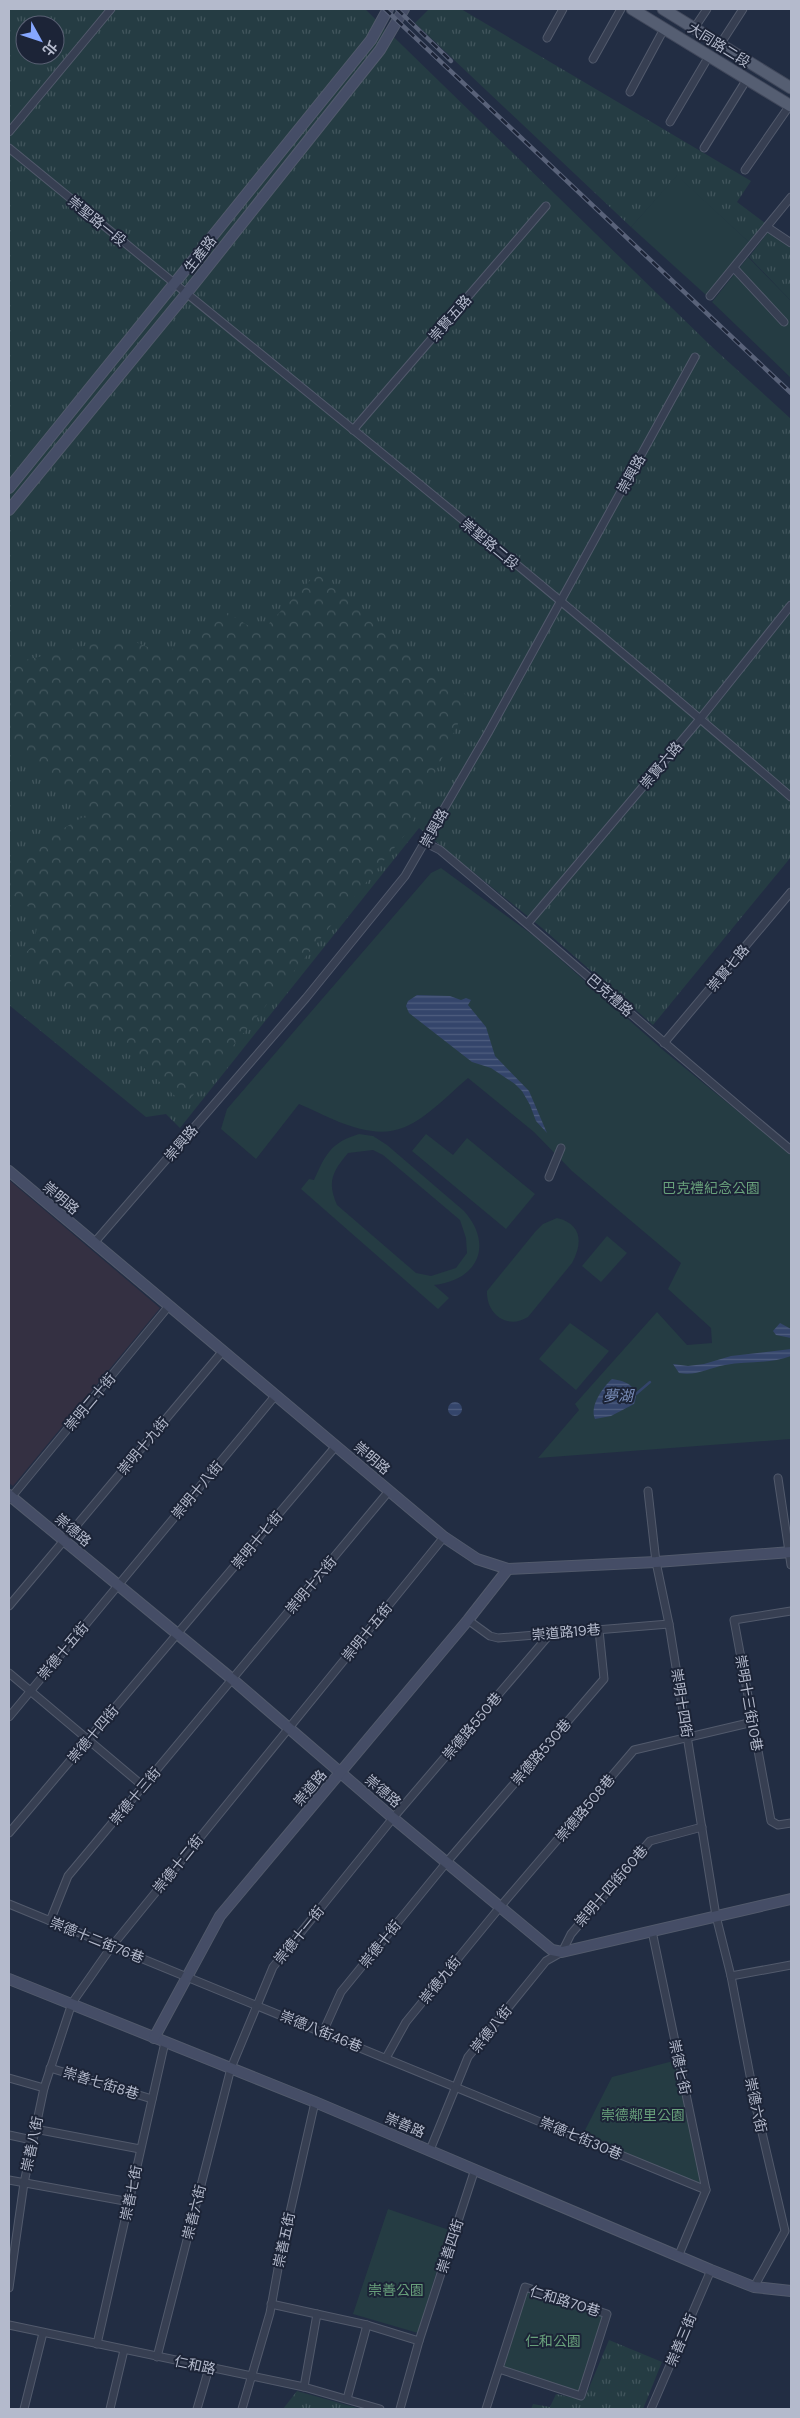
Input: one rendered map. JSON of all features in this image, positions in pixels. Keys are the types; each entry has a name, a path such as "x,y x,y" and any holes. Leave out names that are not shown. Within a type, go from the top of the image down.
{"main road":[{"name":"大同路二段","path":"632,9 790,106"},
{"name":"大同路二段","path":"663,9 721,43 791,88"}],"street":[{"path":"9,132 111,9"},
{"name":"生產路","path":"9,488 371,40 388,9"},
{"name":"生產路","path":"9,510 186,294 380,50 404,9"},
{"path":"547,38 563,9"},
{"path":"593,59 621,9"},
{"path":"695,28 707,9"},
{"path":"721,43 743,9"},
{"path":"630,92 664,29"},
{"path":"670,122 709,56"},
{"path":"704,148 747,79"},
{"path":"745,170 790,106"},
{"name":"崇聖路一段","path":"9,148 186,294"},
{"path":"710,296 768,228 791,197"},
{"name":"崇賢五路","path":"353,430 546,206"},
{"path":"768,228 791,243"},
{"path":"734,268 784,322"},
{"name":"崇聖路二段","path":"186,294 560,602 791,797"},
{"name":"崇興路","path":"94,1243 351,944 406,876 695,358"},
{"name":"崇賢六路","path":"528,923 700,719 791,605"},
{"name":"巴克禮路","path":"426,843 440,850 528,923 664,1043 791,1150"},
{"name":"崇賢七路","path":"664,1043 791,892"},
{"path":"549,1177 561,1148"},
{"name":"崇明路","path":"9,1171 168,1307 444,1537 477,1559 508,1569 656,1562 790,1552"},
{"name":"崇明二十街","path":"10,1497 168,1307"},
{"name":"崇明十九街","path":"9,1606 222,1352"},
{"name":"崇明十八街","path":"118,1585 275,1396"},
{"name":"崇明十七街","path":"178,1634 336,1446"},
{"path":"778,1478 791,1564"},
{"name":"崇明十六街","path":"232,1679 389,1491"},
{"name":"崇明十四街","path":"648,1491 656,1562 669,1624 716,1916"},
{"name":"崇德路","path":"10,1497 232,1679 545,1946 562,1952"},
{"name":"崇明十五街","path":"289,1728 444,1537"},
{"name":"崇道路","path":"154,2038 185,1976 220,1916 468,1620 508,1569"},
{"name":"崇德十五街","path":"9,1717 118,1585"},
{"name":"崇明十三街10巷","path":"791,1611 734,1620 771,1821 778,1825 791,1823"},
{"name":"崇道路19巷","path":"468,1620 494,1638 669,1624"},
{"name":"崇德路530巷","path":"446,1863 604,1679 599,1630"},
{"name":"崇德十四街","path":"9,1834 178,1634"},
{"name":"崇德路550巷","path":"393,1818 550,1634"},
{"path":"9,1673 143,1786"},
{"name":"崇德十三街","path":"50,1921 68,1876 232,1679"},
{"name":"崇德路508巷","path":"500,1907 634,1750 688,1739 753,1722"},
{"name":"崇德十二街","path":"72,2003 112,1946 289,1728"},
{"name":"崇德十一街","path":"231,2068 273,1967 393,1818"},
{"name":"崇明十四街60巷","path":"562,1952 571,1934 650,1841 702,1827"},
{"name":"崇德十街","path":"323,2032 341,1992 446,1863"},
{"path":"562,1952 791,1899"},
{"name":"崇德十二街76巷","path":"9,1904 185,1976"},
{"name":"崇德九街","path":"386,2058 406,2022 500,1907"},
{"name":"崇德六街","path":"716,1916 756,2107 788,2230 754,2287"},
{"name":"崇德七街","path":"652,1931 706,2190"},
{"name":"崇德八街","path":"430,2150 468,2057 546,1961 562,1952"},
{"path":"730,1976 790,1965 791,1974"},
{"name":"崇德八街46巷","path":"185,1976 456,2086"},
{"name":"崇善路","path":"9,1981 72,2003 315,2102 678,2257 754,2287 791,2291"},
{"name":"崇善八街","path":"9,2288 32,2140 44,2088 72,2003"},
{"name":"崇善七街","path":"97,2344 164,2042"},
{"name":"崇善七街8巷","path":"50,2068 152,2099"},
{"name":"崇善六街","path":"157,2357 231,2068"},
{"path":"9,2078 44,2088"},
{"name":"崇德七街30巷","path":"456,2086 706,2190"},
{"name":"崇善五街","path":"242,2409 271,2304 315,2102"},
{"path":"35,2129 140,2149"},
{"path":"9,2135 32,2140"},
{"name":"崇善四街","path":"400,2409 419,2341 475,2169"},
{"path":"9,2180 130,2202"},
{"path":"678,2257 706,2190"},
{"name":"崇善三街","path":"651,2409 711,2270"},
{"name":"仁和路70巷","path":"486,2409 525,2287 607,2314 581,2396 499,2369"},
{"path":"271,2304 367,2325 419,2341"},
{"path":"304,2387 317,2314"},
{"name":"仁和路","path":"9,2325 304,2387 380,2409"},
{"path":"348,2399 367,2325"},
{"path":"24,2409 43,2333"},
{"path":"110,2409 124,2350"},
{"path":"197,2409 209,2368"}],"shaded area":[{"path":"9,1180 160,1308 13,1486 9,1483"}],"green space":[{"path":"9,9 365,9 711,346 791,419 791,857 653,1025 542,928 419,828 180,1128 166,1114 146,1117 9,1005"},
{"path":"429,9 461,9 751,181 737,202 765,223 750,243 677,176 631,227 415,23"},
{"path":"677,175 750,243 706,295 631,227"},
{"path":"768,232 791,247 791,301 749,257"},
{"path":"748,257 791,301 791,378 712,302"},
{"path":"318,572 470,698 408,831 185,1105 22,957 34,944 39,915 9,892 9,861 91,812 9,744 9,661 13,663 123,637 165,654 226,612 260,633"},
{"name":"巴克禮紀念公園","path":"441,868 534,936 663,1050 791,1155 791,1439 538,1458 579,1410 575,1404 657,1312 687,1345 712,1343 711,1328 668,1289 681,1263 572,1171 534,1132 468,1078 438,1105 414,1123 392,1131 378,1132 350,1126 299,1104 256,1159 221,1129 227,1109 431,873"},
{"path":"359,1134 373,1136 387,1145 464,1211 473,1224 478,1236 479,1248 477,1259 471,1268 461,1276 449,1282 434,1285 449,1298 438,1309 301,1189 309,1179 314,1180 330,1151 341,1141","holes":["373,1150 383,1155 460,1220 466,1238 467,1253 456,1268 431,1276 416,1273 337,1205 332,1190 333,1178 338,1166 348,1153"]},
{"path":"426,1134 453,1155 467,1138 535,1194 506,1229 412,1151"},
{"path":"557,1218 571,1225 578,1235 578,1248 572,1263 528,1317 513,1322 499,1318 490,1307 487,1291 535,1232 543,1224"},
{"path":"607,1236 627,1253 601,1282 582,1266"},
{"path":"570,1323 609,1351 576,1390 539,1359"},
{"name":"崇德鄰里公園","path":"677,2060 704,2187 581,2138 612,2077"},
{"name":"崇善公園","path":"388,2209 449,2230 418,2333 353,2314"},
{"name":"仁和公園","path":"527,2291 603,2315 579,2391 504,2367"},
{"path":"609,2340 662,2362 643,2409 531,2409 533,2404 550,2407 556,2394 584,2400"},
{"path":"297,2391 361,2409 283,2409"}],"water":[{"path":"417,995 450,996 461,1000 466,998 471,1000 468,1005 486,1027 495,1056 529,1091 547,1133 536,1121 530,1105 522,1091 515,1084 491,1068 472,1062 409,1013 406,1006 408,1001"},
{"path":"780,1323 791,1329 791,1338 776,1335 773,1331"},
{"path":"791,1349 791,1356 783,1359 725,1365 685,1374 679,1373 673,1364 688,1366 704,1364 731,1356"},
{"name":"夢湖","path":"612,1379 627,1383 634,1389 636,1398 634,1404 611,1416 595,1419 595,1403"},
{"path":"455,1402 460,1404 462,1409 460,1414 455,1416 450,1414 448,1409 450,1404"}],"waterway":[{"path":"636,1394 650,1382"}],"railway":[{"path":"385,9 791,393"},
{"path":"397,9 451,61"}]}
